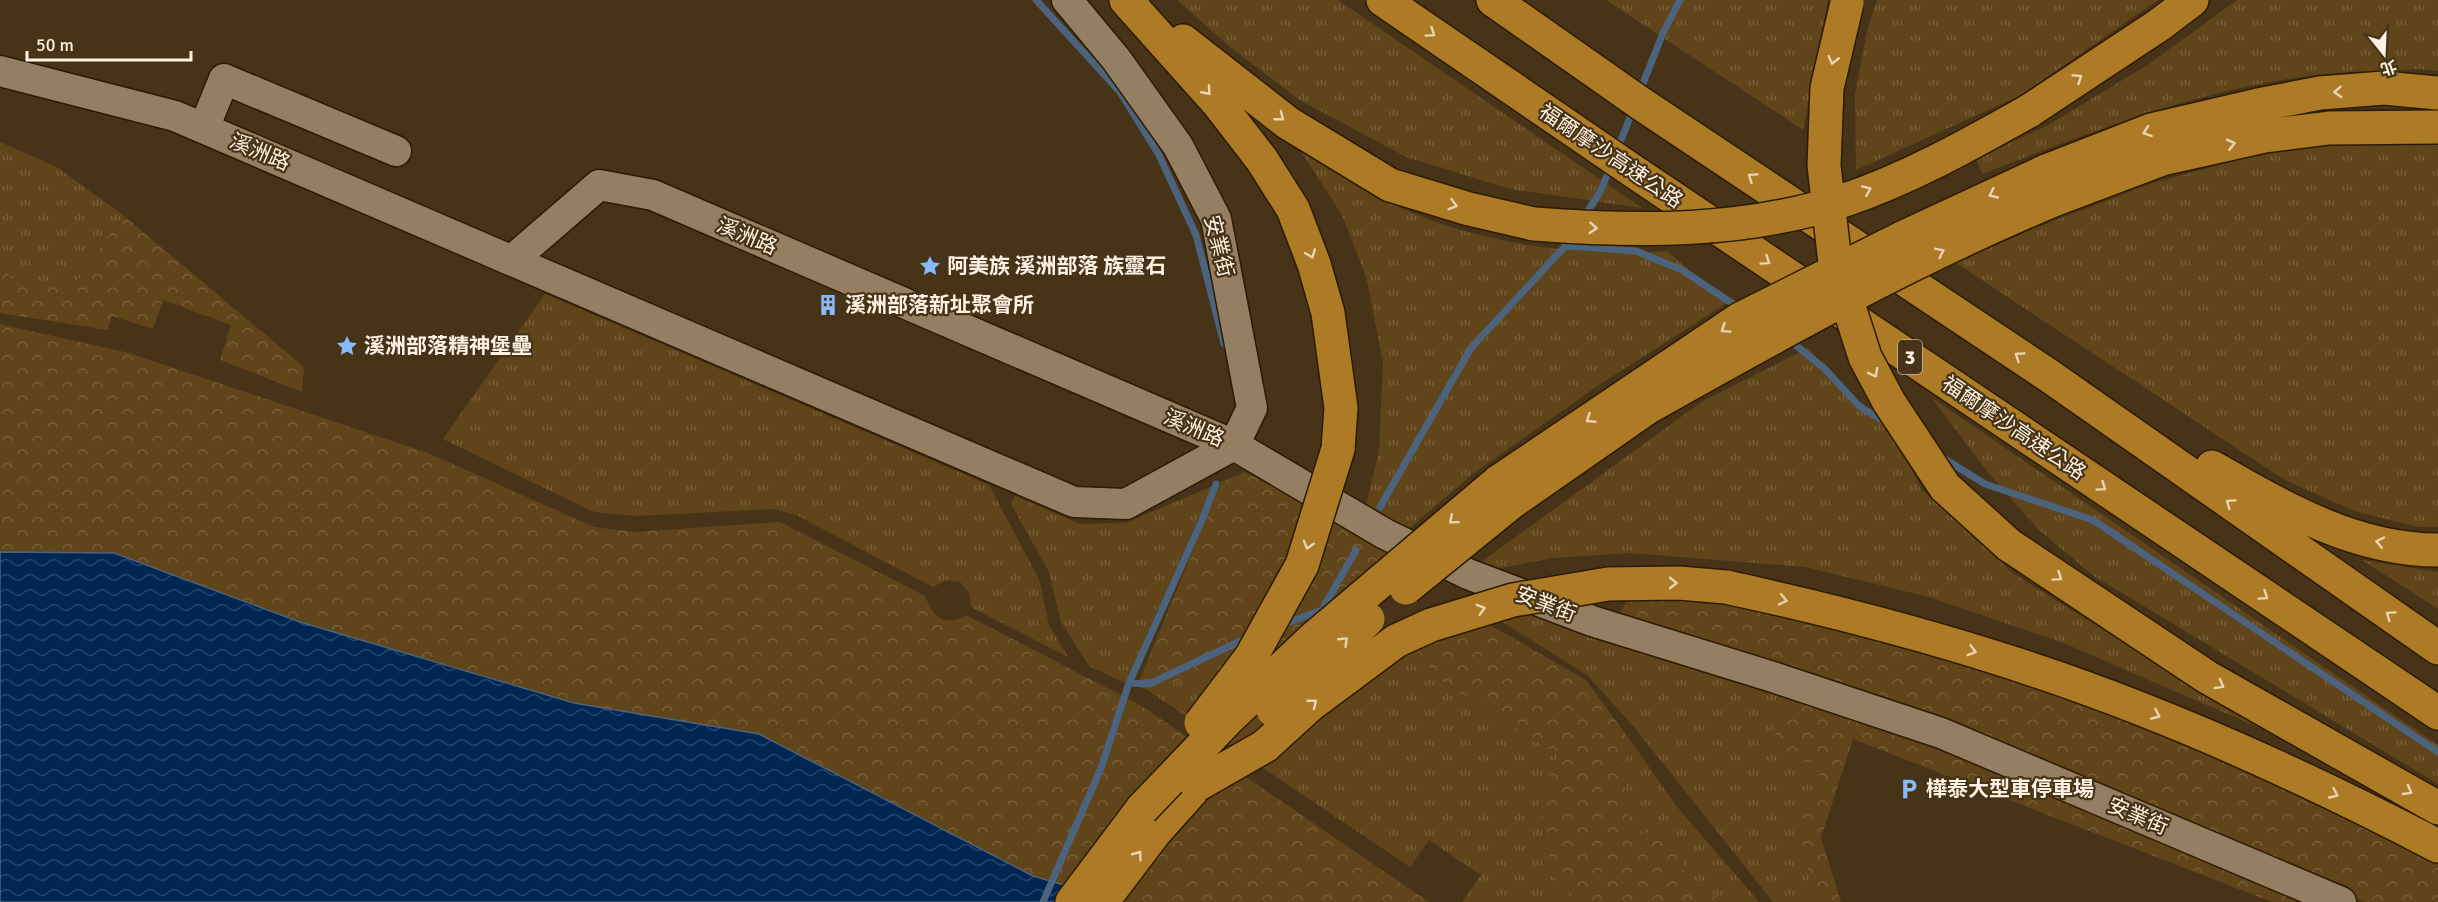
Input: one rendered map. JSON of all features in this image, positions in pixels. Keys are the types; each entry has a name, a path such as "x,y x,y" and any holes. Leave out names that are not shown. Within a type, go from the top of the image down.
{"highway":[{"path":"1072,902 1251,657 1302,565 1338,449 1341,408 1328,313 1314,264 1293,209 1262,160 1218,103 1126,0"},
{"path":"1137,0 1183,41 1288,123 1390,185 1469,209 1534,224 1610,230 1677,229 1757,221 1845,200 1943,158 2029,111 2192,0"},
{"name":"福爾摩沙高速公路","path":"1383,0 1642,178 2438,713"},
{"path":"1493,0 1650,109 2048,375 2438,648"},
{"path":"1848,2 1827,88 1824,165 1835,263 1865,357 1889,402 1945,487 2009,545 2207,677 2438,808"},
{"path":"1142,808 1227,720 1315,637 1505,492 1643,397 2006,219 2051,185 2151,130 2320,93 2384,88 2438,93"},
{"path":"2051,185 2265,136 2329,128 2438,127"},
{"path":"2048,375 2294,513 2349,536 2420,550 2438,550"},
{"path":"1102,902 1155,832 1197,785 1363,623 1505,492"},
{"path":"1197,785 1265,746 1310,705 1396,641 1431,625 1513,600 1608,584 1678,583 1726,587 1830,610 1970,650 2136,706 2262,760 2438,846"}],"street":[{"name":"安業街","path":"1067,0 1116,58 1178,146 1216,219 1252,408 1234,445 1385,534 1468,574 1603,625 1776,678 1941,733 2341,902"},
{"name":"溪洲路","path":"0,71 175,116 1074,502 1126,504 1234,445"},
{"path":"204,128 224,79 396,151"},
{"name":"溪洲路","path":"512,260 599,185 653,195 1234,445"}],"green space":[{"path":"1177,0 1338,0 1642,208 1510,189 1406,157 1298,99 1229,46"},
{"path":"1606,0 1828,0 1803,130"},
{"path":"1877,0 2158,0 2021,95 1856,170 1855,95 1867,31"},
{"path":"2237,0 2438,0 2438,71 2421,69 2318,75 2268,82 2219,93 2124,121 1982,174 1976,159 2048,125 2149,64"},
{"path":"0,142 55,166 123,215 73,288 10,278 0,258"},
{"path":"2357,143 2438,143 2438,527 2419,527 2354,511 2285,480 1956,263 2033,229 2153,183 2264,153"},
{"path":"1300,150 1391,203 1422,217 1490,238 1526,245 1598,252 1667,251 1727,303 1599,385 1474,473 1329,598 1357,542 1379,452 1383,362 1366,276 1342,215"},
{"path":"123,215 304,367 302,392 220,360 231,325 163,300 153,329 112,316 108,330 0,313 0,258 10,278 73,288"},
{"path":"545,294 989,485 1039,579 1049,625 1068,657 971,607 969,593 960,582 946,580 933,587 796,515 774,509 636,516 594,512 443,439"},
{"path":"0,324 129,353 428,453 594,527 634,532 780,522 925,596 932,610 940,618 951,620 966,615 1142,706 1429,902 1123,902 1033,876 759,734 574,703 300,622 114,553 0,552"},
{"path":"1808,348 1856,406 1882,424 1902,450 1921,489 2014,574 2262,729 2066,644 1929,597 1805,567 1630,553 1552,558 1486,571 1451,584 1703,401"},
{"path":"1931,397 2438,745 2438,784 2094,576 2038,529 1987,471"},
{"path":"1245,472 1397,552 1261,677 1231,667 1147,690 1137,686 1221,482"},
{"path":"1213,486 1125,683 1089,666 1061,622 1049,572 1011,504 1015,496 1080,524 1125,523"},
{"path":"2362,560 2438,572 2438,609"},
{"path":"1632,591 1792,606 2127,711 2438,856 2438,902 2365,902 1953,726 1618,616"},
{"path":"1530,601 1794,695 1827,757 1798,832 1816,902 1773,902 1635,728 1587,675 1488,613"},
{"path":"1478,618 1586,680 1635,747 1623,761 1630,842 1651,827 1682,843 1684,880 1717,896 1719,902 1580,902 1552,875 1539,804 1558,755 1440,680 1414,647"},
{"path":"1414,647 1440,680 1558,755 1539,804 1552,875 1580,902 1462,902 1481,875 1429,840 1410,867 1147,690 1231,667"},
{"path":"1794,695 1953,747 2318,902 2272,902 1853,739 1821,838 1841,902 1816,902 1798,832 1826,758 1783,766 1774,727"},
{"path":"1635,747 1678,808 1759,902 1719,902 1717,896 1684,880 1682,843 1652,827 1630,843 1623,761"}],"water":[{"path":"0,552 114,553 300,622 574,703 759,734 1033,876 1123,902 0,902"}],"waterway":[{"path":"1036,0 1120,92 1159,155 1196,235 1224,344"},
{"path":"1640,91 1663,33 1680,0"},
{"path":"1617,150 1633,110"},
{"path":"1584,217 1600,192 1611,166"},
{"path":"1380,507 1471,348 1567,244"},
{"path":"1565,246 1636,251 1682,270 1739,308"},
{"path":"1789,340 1824,368 1859,406 1887,423"},
{"path":"1940,456 1985,484 2093,520 2438,752"},
{"path":"1043,902 1101,768 1129,683 1216,484"},
{"path":"1282,625 1322,610 1356,550"},
{"path":"1129,683 1149,684 1249,637"}],"place":[{"name":"阿美族 溪洲部落 族靈石","path":"930,266"},
{"name":"溪洲部落新址聚會所","path":"828,305"},
{"name":"溪洲部落精神堡壘","path":"347,346"},
{"name":"樺泰大型車停車場","path":"1909,789"}]}
